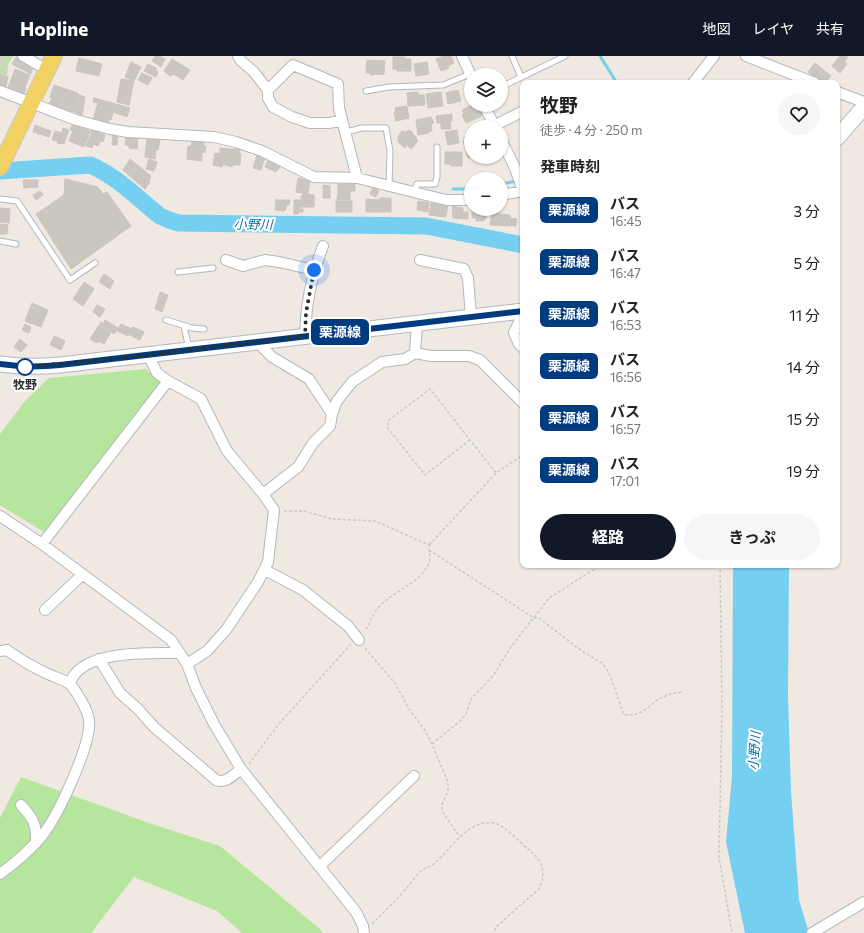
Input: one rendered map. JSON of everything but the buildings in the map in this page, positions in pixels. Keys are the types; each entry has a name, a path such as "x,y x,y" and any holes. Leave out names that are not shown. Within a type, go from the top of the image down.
{"main road":[{"path":"0,168 4,153 31,103 50,63"}],"street":[{"path":"24,56 50,63"},
{"path":"238,56 241,61 253,71 268,90 268,98 273,107 292,117 310,123 328,123 342,120"},
{"path":"462,56 467,68"},
{"path":"695,80 714,56"},
{"path":"746,56 807,80"},
{"path":"268,90 293,65 338,84 339,108 357,178"},
{"path":"0,91 76,120 110,129 128,132 214,137 236,142 262,151 314,177 357,178 446,200 464,200"},
{"path":"840,93 864,102"},
{"path":"840,135 864,107"},
{"path":"506,120 520,113"},
{"path":"508,150 519,166 520,184"},
{"path":"508,194 520,192"},
{"path":"305,336 306,313 314,270 323,246"},
{"path":"226,260 242,266 265,260 314,270"},
{"path":"420,260 464,269 468,278 471,317"},
{"path":"0,364 18,367 39,367 520,311"},
{"path":"520,320 514,333 520,345"},
{"path":"415,353 416,323"},
{"path":"259,341 263,348 272,357 310,379 332,414"},
{"path":"263,494 298,467 313,443 330,426 332,414 337,401 352,382 382,362 405,359 415,353 431,356 469,356 480,360 520,400"},
{"path":"148,355 157,373 168,381 201,399 227,451 263,494 274,510 268,562 265,570 226,630 207,651 187,664"},
{"path":"42,544 168,381"},
{"path":"0,516 42,544 171,640 187,664 191,678 207,710 241,770 356,912 363,930"},
{"path":"265,570 303,590 348,626 359,640"},
{"path":"45,610 82,575"},
{"path":"0,651 7,650 44,672 70,684 85,708 89,719 87,743 54,817 36,843 16,862 0,874"},
{"path":"70,684 72,678 81,668 99,659 126,654 180,653"},
{"path":"99,659 120,693 138,709 154,727 216,780 221,782 225,781 241,770"},
{"path":"320,866 414,776"},
{"path":"21,805 30,815 34,824 36,843"},
{"path":"817,931 864,902"}],"lane":[{"path":"512,56 522,77"},
{"path":"508,84 565,56"},
{"path":"366,91 389,87 443,85 464,77"},
{"path":"346,132 362,128 386,128 390,151 389,186"},
{"path":"414,192 416,184 435,184 437,177 437,147"},
{"path":"0,199 17,200 70,280 95,263"},
{"path":"0,241 16,244"},
{"path":"178,272 213,268"},
{"path":"166,320 192,328 204,328"},
{"path":"184,326 189,350"}],"path":[{"path":"470,440 425,475 387,427 389,420 430,389 470,440 496,474"},
{"path":"429,545 496,474 520,456"},
{"path":"429,550 534,618 539,618 579,649 602,663 609,672 624,715 638,714 657,700 670,694 682,692"},
{"path":"432,744 460,722 466,714 471,699 493,676 510,648 550,598 596,568"},
{"path":"720,568 722,708 719,857 732,933"},
{"path":"359,640 395,683 409,709 424,729 432,744 448,782 448,791 442,804 442,811 459,837"},
{"path":"363,930 371,925 423,869 435,863 459,837 475,826 486,823 496,823 536,855 541,862 543,874 542,882 539,888 496,927 494,933"}],"green space":[{"path":"0,56 13,56 8,65 7,76 0,75"},
{"path":"146,369 163,385 47,534 0,505 0,434 25,401 49,378"},
{"path":"21,777 152,824 220,846 321,930 322,933 242,933 217,911 134,877 91,933 0,933 0,818"}],"water":[{"path":"733,568 789,568 788,696 791,791 799,900 809,933 745,933 726,842 732,777"}],"waterway":[{"path":"600,56 615,80"},
{"name":"小野川","path":"0,171 90,165 118,181 160,216 179,223 426,226 520,244"},
{"path":"508,183 517,181"},
{"path":"453,189 464,189"}],"bus line":[{"name":"栗源線","path":"0,364 18,367 60,365 520,311"}],"place":[{"name":"牧野","path":"25,367"}],"route":[{"path":"25,367 60,365 305,336 308,297 314,270"}]}
